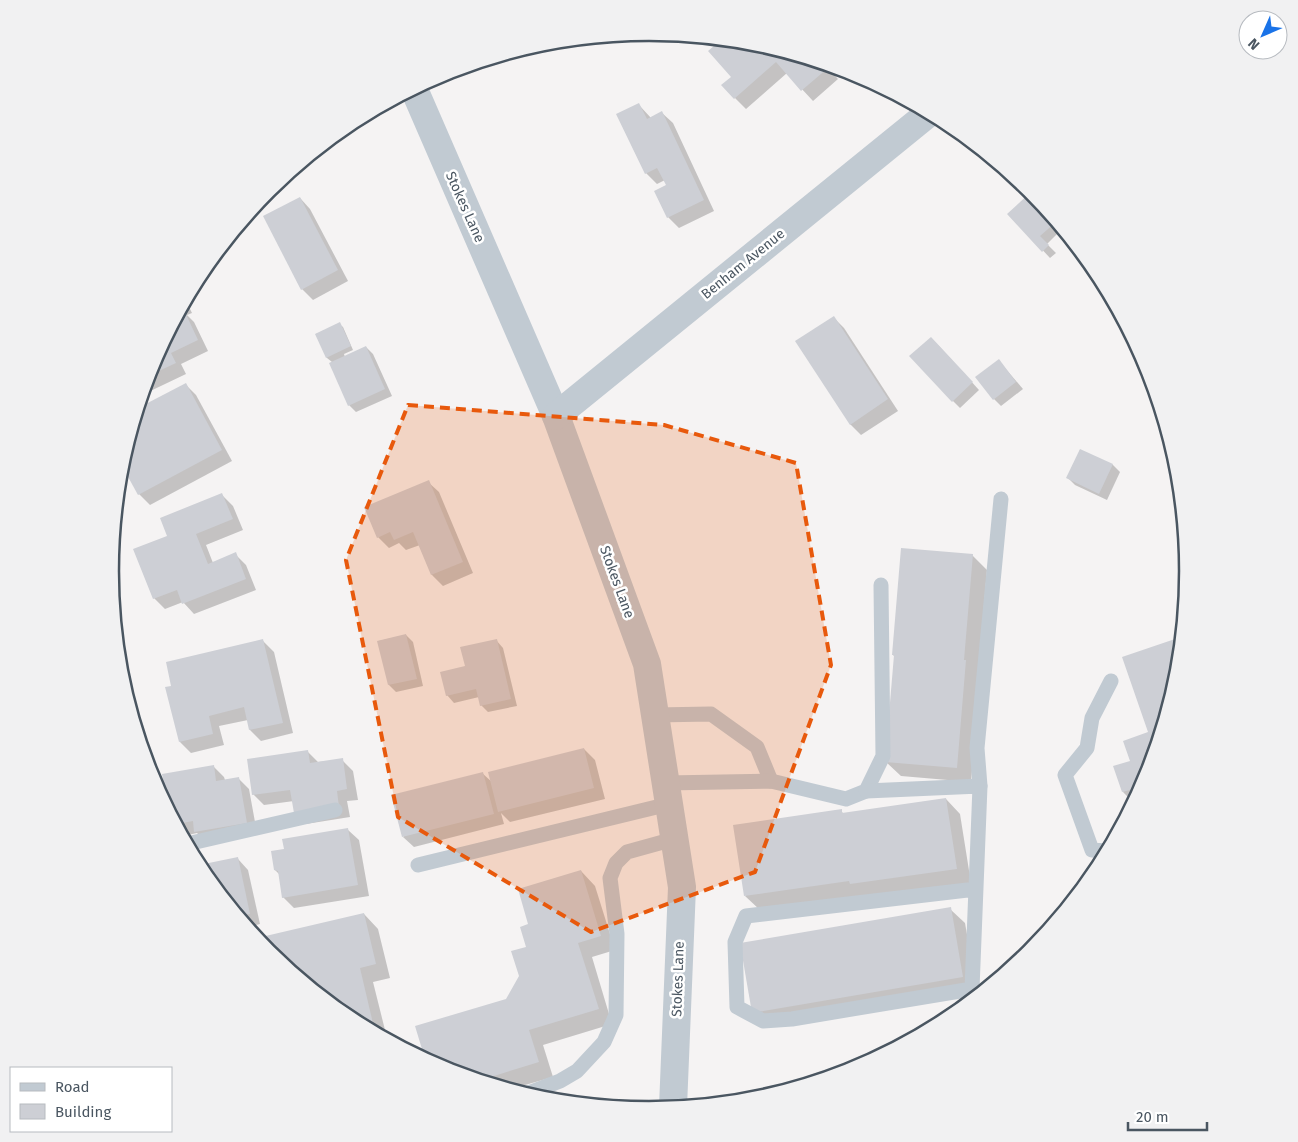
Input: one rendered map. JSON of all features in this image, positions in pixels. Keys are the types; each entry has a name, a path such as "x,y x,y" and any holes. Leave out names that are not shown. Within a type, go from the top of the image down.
{"street":[{"name":"Stokes Lane","path":"417,95 556,416 647,664 682,887 673,1100"},
{"name":"Benham Avenue","path":"556,416 923,118"}],"lane":[{"path":"976,890 746,916 735,942 738,1008 763,1021 792,1019 972,990 976,890 980,786 977,748 1001,499"},
{"path":"866,790 882,756 881,585"},
{"path":"1099,850 1092,850 1065,775 1087,748 1092,718 1111,681"},
{"path":"655,715 712,714 757,747 770,781"},
{"path":"418,865 667,793 770,781 846,799 866,790 980,786"},
{"path":"194,842 335,810"},
{"path":"538,1089 560,1081 578,1071 604,1042 616,1015 616,934 610,878 616,863 627,852 674,839"}],"highlighted area":[{"path":"408,405 664,425 796,463 831,665 755,872 591,932 398,817 346,560"}],"building":[{"path":"714,46 752,51 824,71 801,91 776,62 734,99 721,85 731,77 708,51"},
{"path":"639,103 647,119 662,111 704,200 667,218 654,191 666,185 657,168 645,174 616,114"},
{"path":"300,197 338,270 301,290 263,216"},
{"path":"1025,197 1051,227 1040,236 1049,245 1042,252 1007,214"},
{"path":"186,314 198,340 171,353 176,363 159,371"},
{"path":"834,316 888,399 850,425 795,341"},
{"path":"340,322 351,346 326,358 315,334"},
{"path":"931,337 973,382 952,402 909,356"},
{"path":"366,346 385,389 348,406 329,363"},
{"path":"999,359 1016,382 993,400 975,377"},
{"path":"186,383 222,450 138,495 128,476 146,404"},
{"path":"1080,449 1113,464 1099,494 1066,478"},
{"path":"429,480 463,562 431,575 413,532 394,540 390,532 377,538 364,507"},
{"path":"222,493 233,519 196,534 208,564 236,552 246,579 182,604 177,590 153,599 133,549 167,536 160,518"},
{"path":"901,548 973,554 957,768 885,762"},
{"path":"406,634 417,679 388,685 377,641"},
{"path":"263,639 283,723 249,730 244,707 209,716 213,734 179,742 165,687 171,686 166,662"},
{"path":"497,639 511,699 480,706 476,689 446,696 440,672 465,666 460,647"},
{"path":"1174,639 1169,674 1151,741 1131,790 1122,792 1113,766 1130,761 1123,741 1148,732 1122,657"},
{"path":"584,748 594,788 498,812 488,772"},
{"path":"308,750 310,763 343,758 347,789 337,791 339,807 294,813 290,790 252,795 247,759"},
{"path":"214,765 216,781 239,777 247,823 194,832 193,821 183,823 163,781 162,774"},
{"path":"483,772 494,814 402,837 391,795"},
{"path":"946,798 957,869 850,884 849,881 744,896 733,825 842,809 842,813"},
{"path":"348,828 358,885 282,898 278,871 274,870 271,851 284,849 282,839"},
{"path":"238,857 250,914 247,915 208,863"},
{"path":"581,870 601,936 578,943 599,1009 529,1030 539,1062 491,1077 422,1049 415,1026 506,999 519,976 511,951 526,947 520,927 528,924 518,889"},
{"path":"951,907 963,977 752,1013 740,943"},
{"path":"364,913 376,964 360,968 373,1023 327,991 274,946 265,936"}]}
